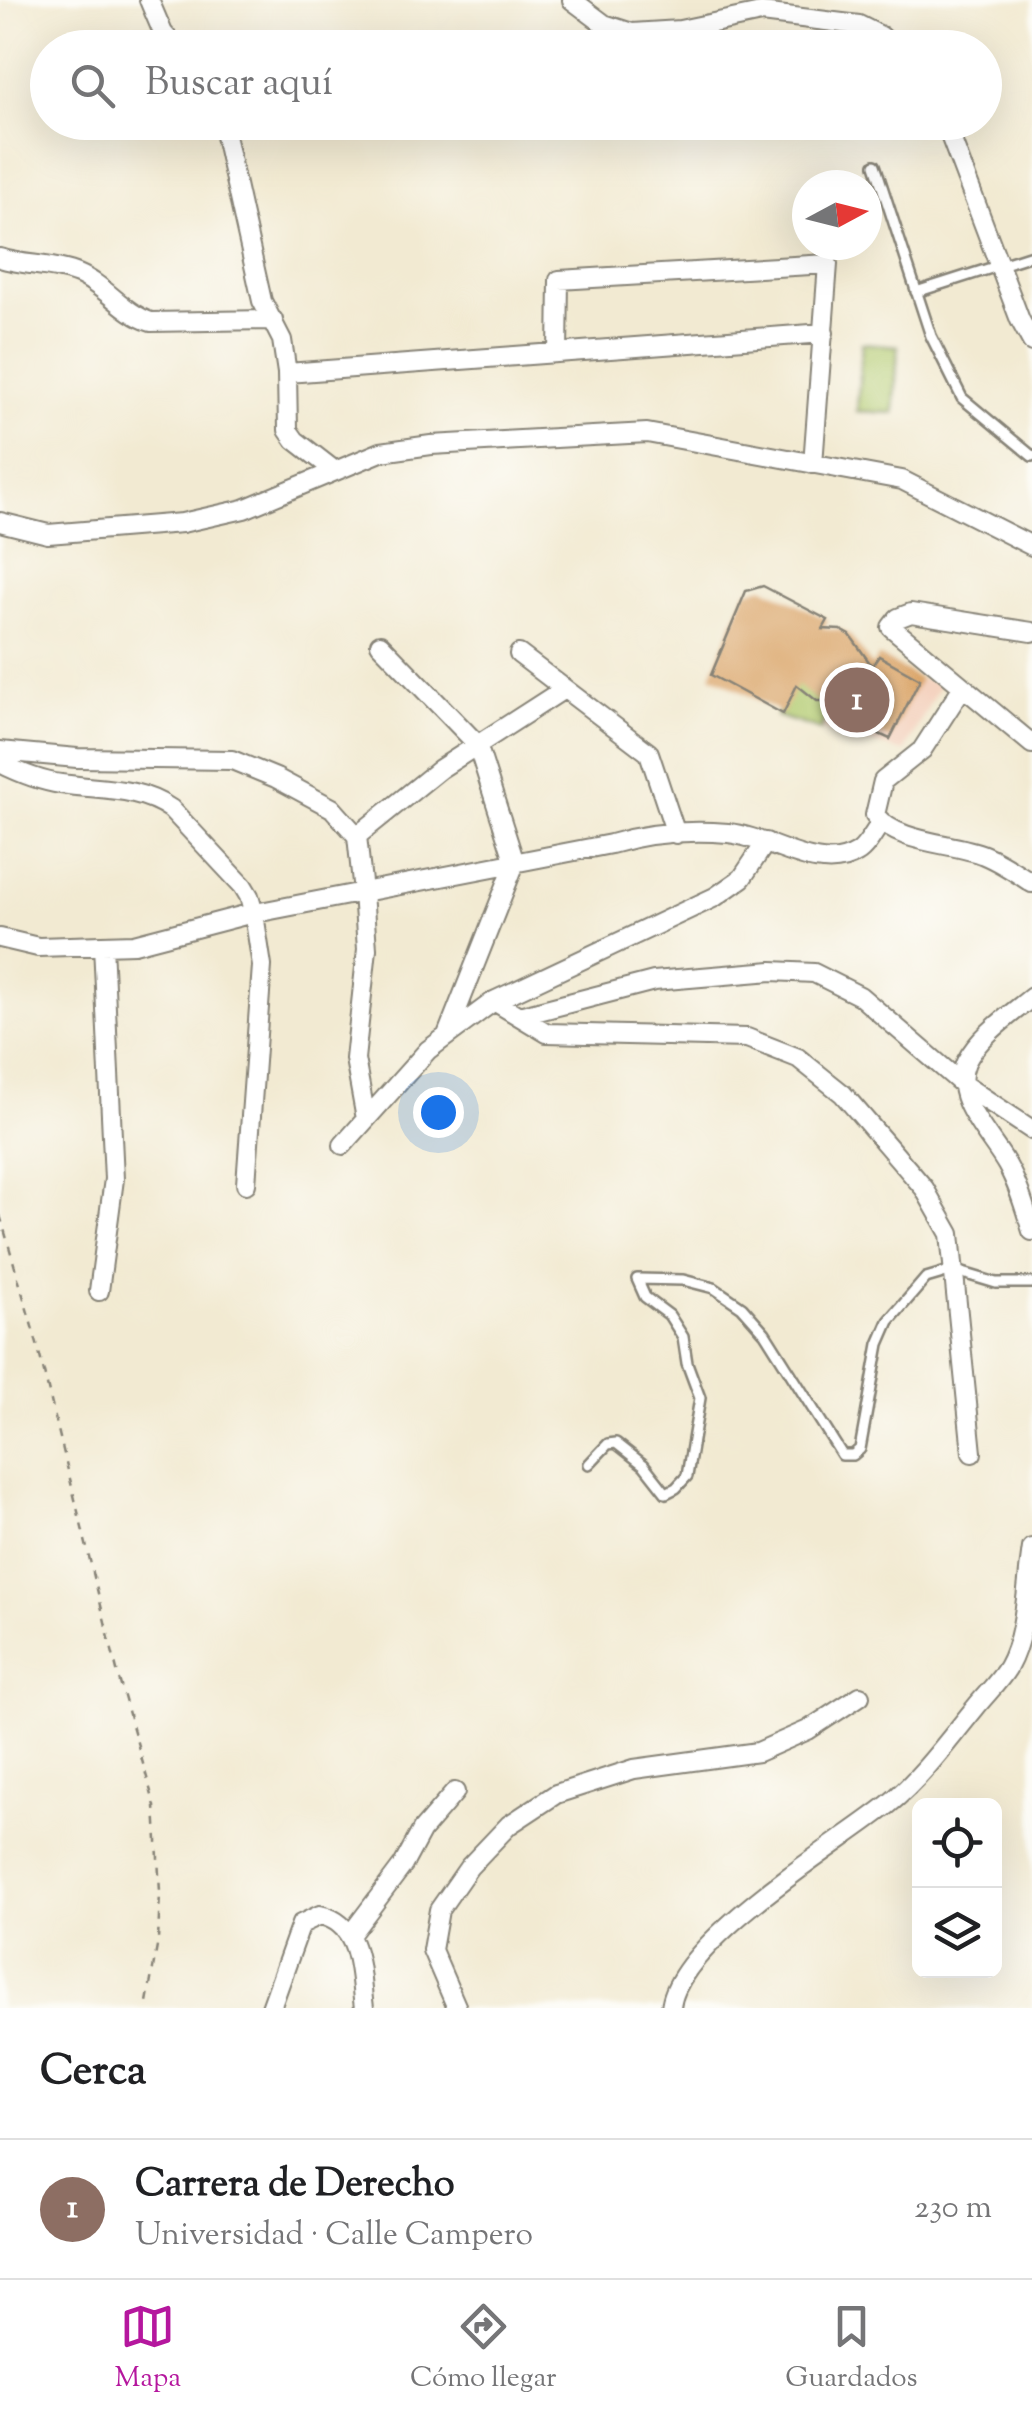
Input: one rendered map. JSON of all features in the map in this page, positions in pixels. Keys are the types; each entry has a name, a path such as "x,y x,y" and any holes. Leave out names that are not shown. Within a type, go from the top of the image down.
{"street":[{"path":"150,0 162,30"},
{"path":"572,0 604,24 623,30"},
{"path":"680,30 761,13 859,25 869,30"},
{"path":"226,140 262,301 282,340 288,430 334,471"},
{"path":"952,140 1020,320 1032,342"},
{"path":"0,258 75,272 151,322 273,320"},
{"path":"558,353 558,280 828,264 813,464"},
{"path":"287,373 824,333"},
{"path":"0,522 48,534 182,523 244,509 381,452 430,445 647,433 902,480 1032,546"},
{"path":"1032,632 911,613 891,626 1032,744"},
{"path":"380,644 476,744 514,863 446,1036"},
{"path":"519,654 649,754 676,834"},
{"path":"962,688 922,750 884,781 876,815 881,822 907,835 954,844 988,856 1032,882"},
{"path":"357,836 476,744 564,689"},
{"path":"0,751 77,758 232,760 332,808 357,836 367,949 354,1059 366,1119"},
{"path":"0,764 29,777 59,784 139,792 157,799 250,896 262,966 246,1184"},
{"path":"0,938 38,947 134,944 254,914 645,834 730,833 813,861 858,853 881,822"},
{"path":"343,1144 428,1050 494,1000 715,897 742,878 766,842"},
{"path":"99,1291 114,1179 104,945"},
{"path":"519,1016 654,981 772,971 814,973 860,996 961,1082 1032,1130"},
{"path":"1032,996 984,1038 966,1061 961,1082 971,1110 1008,1166 1032,1231"},
{"path":"494,1000 547,1032 747,1038 798,1058 843,1094 924,1188 950,1234 972,1453"},
{"path":"671,2008 676,1987 717,1937 767,1891 891,1802 921,1774 1008,1667 1019,1635 1032,1548"},
{"path":"457,2008 432,1950 439,1910 468,1867 508,1824 556,1794 634,1769 758,1752 808,1730 860,1696"},
{"path":"352,1934 403,1866 422,1830 455,1792"},
{"path":"271,2008 301,1924 320,1915 338,1918 352,1934 364,2008"}],"lane":[{"path":"874,165 931,336 962,398 1032,456"},
{"path":"916,292 1032,255"},
{"path":"589,1464 608,1444 616,1442 644,1465 658,1487 666,1492 688,1476 700,1398 687,1363 683,1337 670,1315 645,1298 636,1279 683,1280 714,1288 742,1307 765,1333 842,1455 853,1455 860,1449 879,1344 889,1321 926,1278 953,1270 996,1282 1032,1283"}],"path":[{"path":"0,1215 37,1344 119,1679 155,1806 159,1924 146,2008"}],"shaded area":[{"path":"843,659 940,684 904,752 777,716"}],"green space":[{"path":"862,343 898,346 894,413 857,411"},
{"path":"799,645 843,659 821,730 777,716"}],"building":[{"path":"763,586 828,620 823,629 850,635 872,666 879,656 920,679 890,739 866,728 873,714 842,695 833,701 817,701 797,685 783,714 711,675 746,591"}],"place":[{"name":"Carrera de Derecho","path":"857,700"}]}
